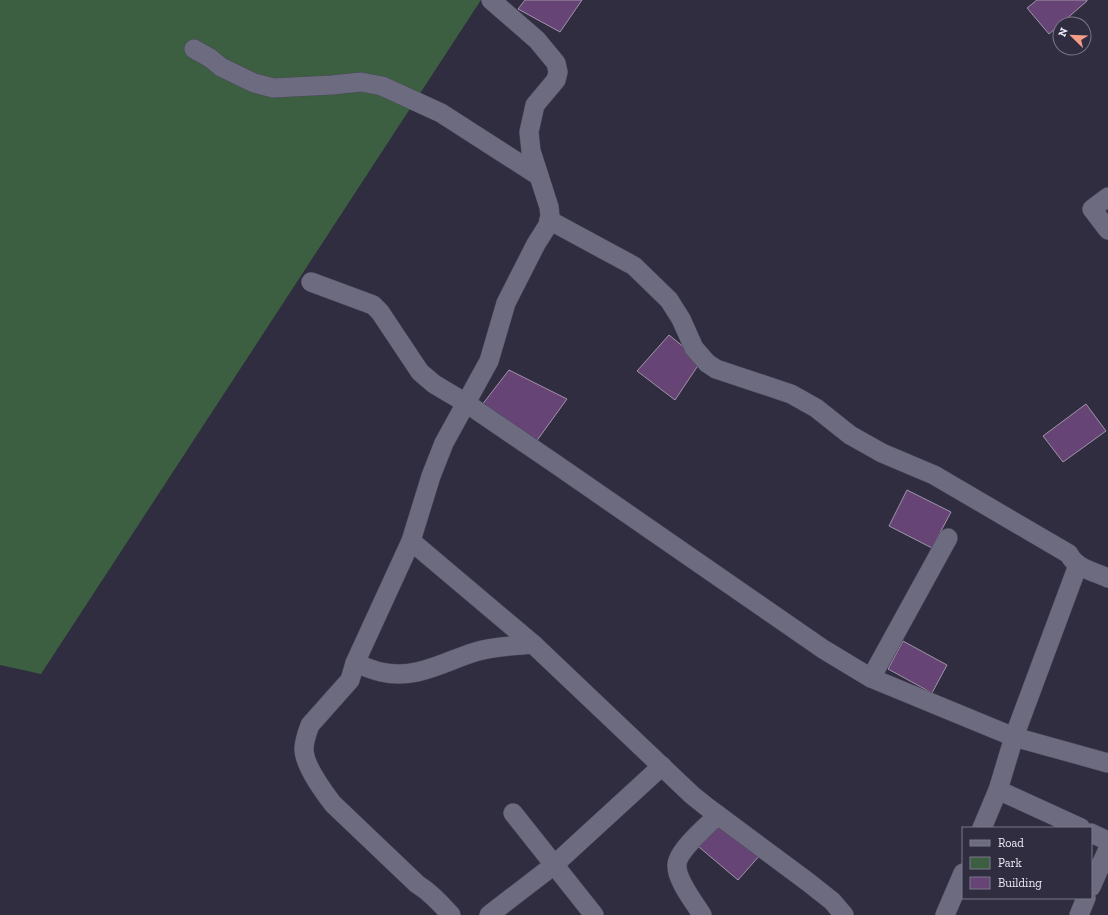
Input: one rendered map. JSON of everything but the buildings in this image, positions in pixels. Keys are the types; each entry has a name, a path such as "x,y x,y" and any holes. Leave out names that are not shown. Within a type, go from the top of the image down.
{"street":[{"path":"451,915 333,804 307,763 304,750 306,734 310,725 350,680 355,663 411,541 431,476 444,443 489,361 506,303 536,244 548,225 549,207 529,143 529,132 535,105 556,80 558,72 556,63 537,40 491,0"},
{"path":"194,49 210,58 221,67 247,80 273,88 361,82 382,86 441,113 539,176"},
{"path":"1108,197 1092,209 1108,230"},
{"path":"549,220 634,266 669,300 681,319 694,348 707,363 716,369 791,394 816,408 850,435 882,453 934,475 1069,554 1078,565 1108,578"},
{"path":"311,282 373,305 380,312 420,372 434,384 466,403 823,649 871,678 1014,738 1108,763"},
{"path":"871,678 948,538"},
{"path":"411,541 533,644 692,794 832,901 844,915"},
{"path":"982,827 998,790 1014,738 1078,565"},
{"path":"355,663 380,672 403,674 426,670 475,652 492,648 533,644"},
{"path":"489,915 554,865 662,766"},
{"path":"998,790 1079,827"},
{"path":"513,813 594,915"},
{"path":"702,915 680,879 677,864 683,850 718,815"},
{"path":"1092,833 1108,841"},
{"path":"1092,885 1108,849"},
{"path":"945,915 962,874"},
{"path":"1079,915 1086,899"}],"green space":[{"path":"0,0 481,0 41,674 0,665"}]}
